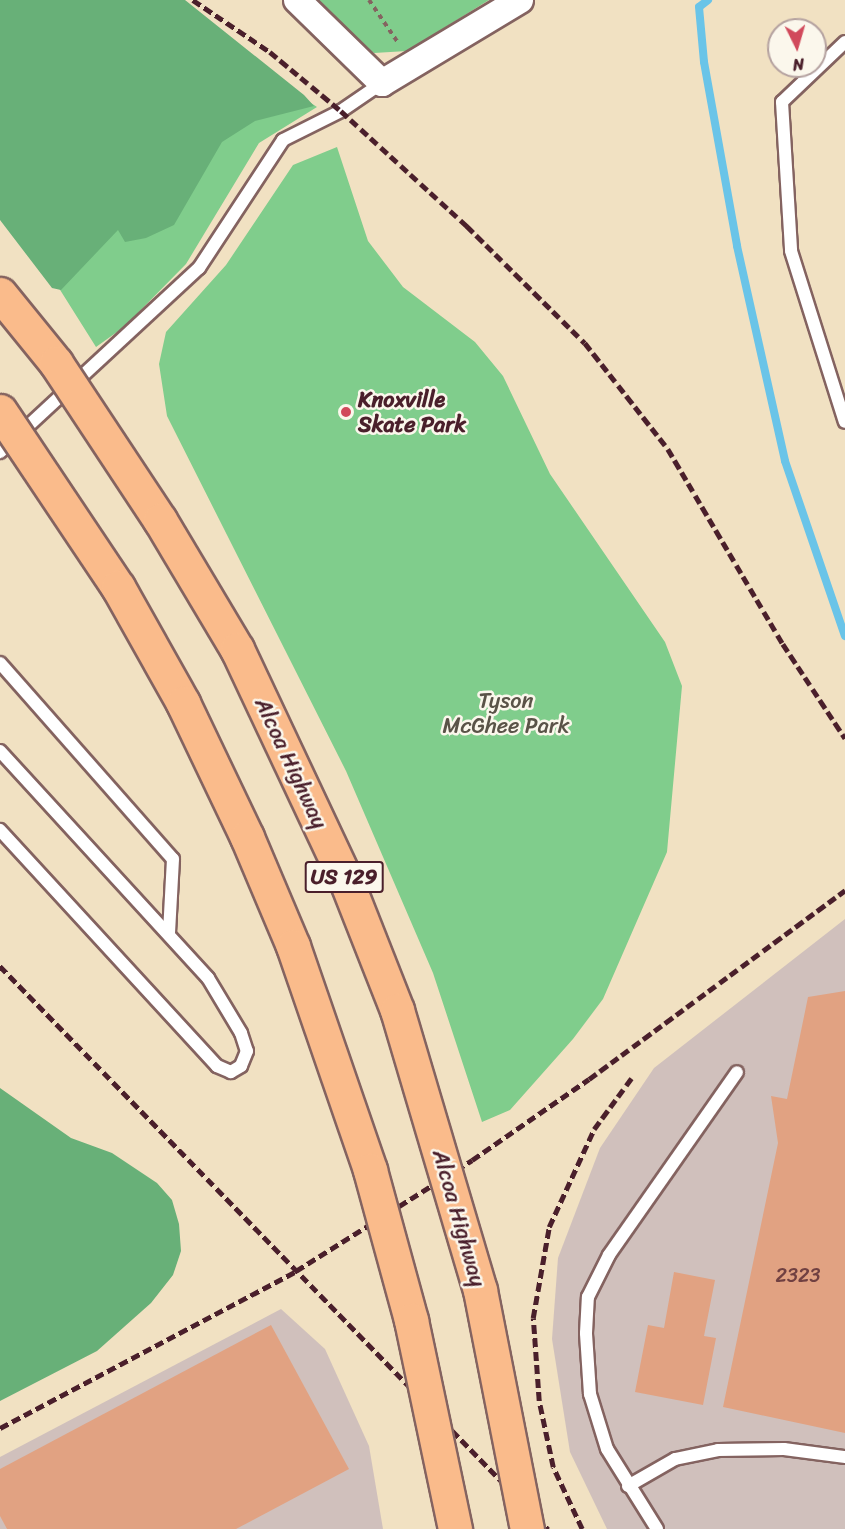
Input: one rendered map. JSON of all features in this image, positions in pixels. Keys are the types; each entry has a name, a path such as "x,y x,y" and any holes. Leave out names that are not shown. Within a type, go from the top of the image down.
{"highway":[{"name":"Alcoa Highway","path":"0,294 69,383 160,520 237,649 347,883 397,1010 480,1290 527,1529"},
{"name":"US 129","path":"0,411 118,587 172,684 247,837 293,946 376,1193 411,1320 455,1529"}],"street":[{"path":"297,0 382,83 520,0"}],"lane":[{"path":"845,42 782,102 791,251 845,422"},
{"path":"0,452 122,336 199,268 283,140 341,111 382,83"},
{"path":"0,663 173,859 169,934"},
{"path":"0,751 208,978 241,1033 247,1051 241,1066 231,1072 217,1066 0,830"},
{"path":"657,1529 628,1486 607,1449 590,1394 588,1298 609,1255 737,1072"},
{"path":"628,1486 675,1459 718,1450 784,1449 845,1457"}],"shaded area":[{"path":"845,919 845,1529 607,1529 570,1452 552,1339 558,1258 600,1148 654,1068"},
{"path":"281,1309 325,1349 369,1446 383,1529 0,1529 0,1457"}],"green space":[{"path":"0,0 299,95 317,107 259,143 186,264 124,327 96,347 40,258"},
{"path":"0,0 185,0 304,95 314,106 255,121 222,142 174,225 146,238 125,242 118,230 61,290 52,288 0,220"},
{"path":"310,0 489,0 407,51 374,53 350,39"},
{"name":"Tyson McGhee Park","path":"337,147 368,241 403,287 475,342 503,376 550,474 665,642 682,686 667,852 603,999 573,1039 510,1110 482,1122 433,973 346,771 167,416 159,364 166,332 226,265 293,165"},
{"path":"0,1088 71,1138 112,1153 157,1183 172,1200 179,1224 181,1251 173,1275 151,1303 97,1351 0,1401"}],"building":[{"path":"845,991 845,1433 723,1407 778,1143 771,1096 787,1099 808,997"},
{"path":"674,1272 715,1280 704,1336 716,1338 703,1405 635,1392 648,1325 664,1328"},
{"path":"271,1325 349,1469 236,1529 7,1529 0,1516 0,1469"}],"waterway":[{"path":"708,0 699,7 704,62 737,246 785,461 845,636"}],"railway":[{"path":"193,0 270,52 341,111 467,226 585,343 668,449 783,644 845,738"},
{"path":"0,1428 296,1271 472,1160 589,1079 845,890"},
{"path":"0,966 548,1529"},
{"path":"582,1529 553,1467 539,1401 533,1318 549,1227 594,1129 633,1076"}],"place":[{"name":"Knoxville Skate Park","path":"346,412"}]}
